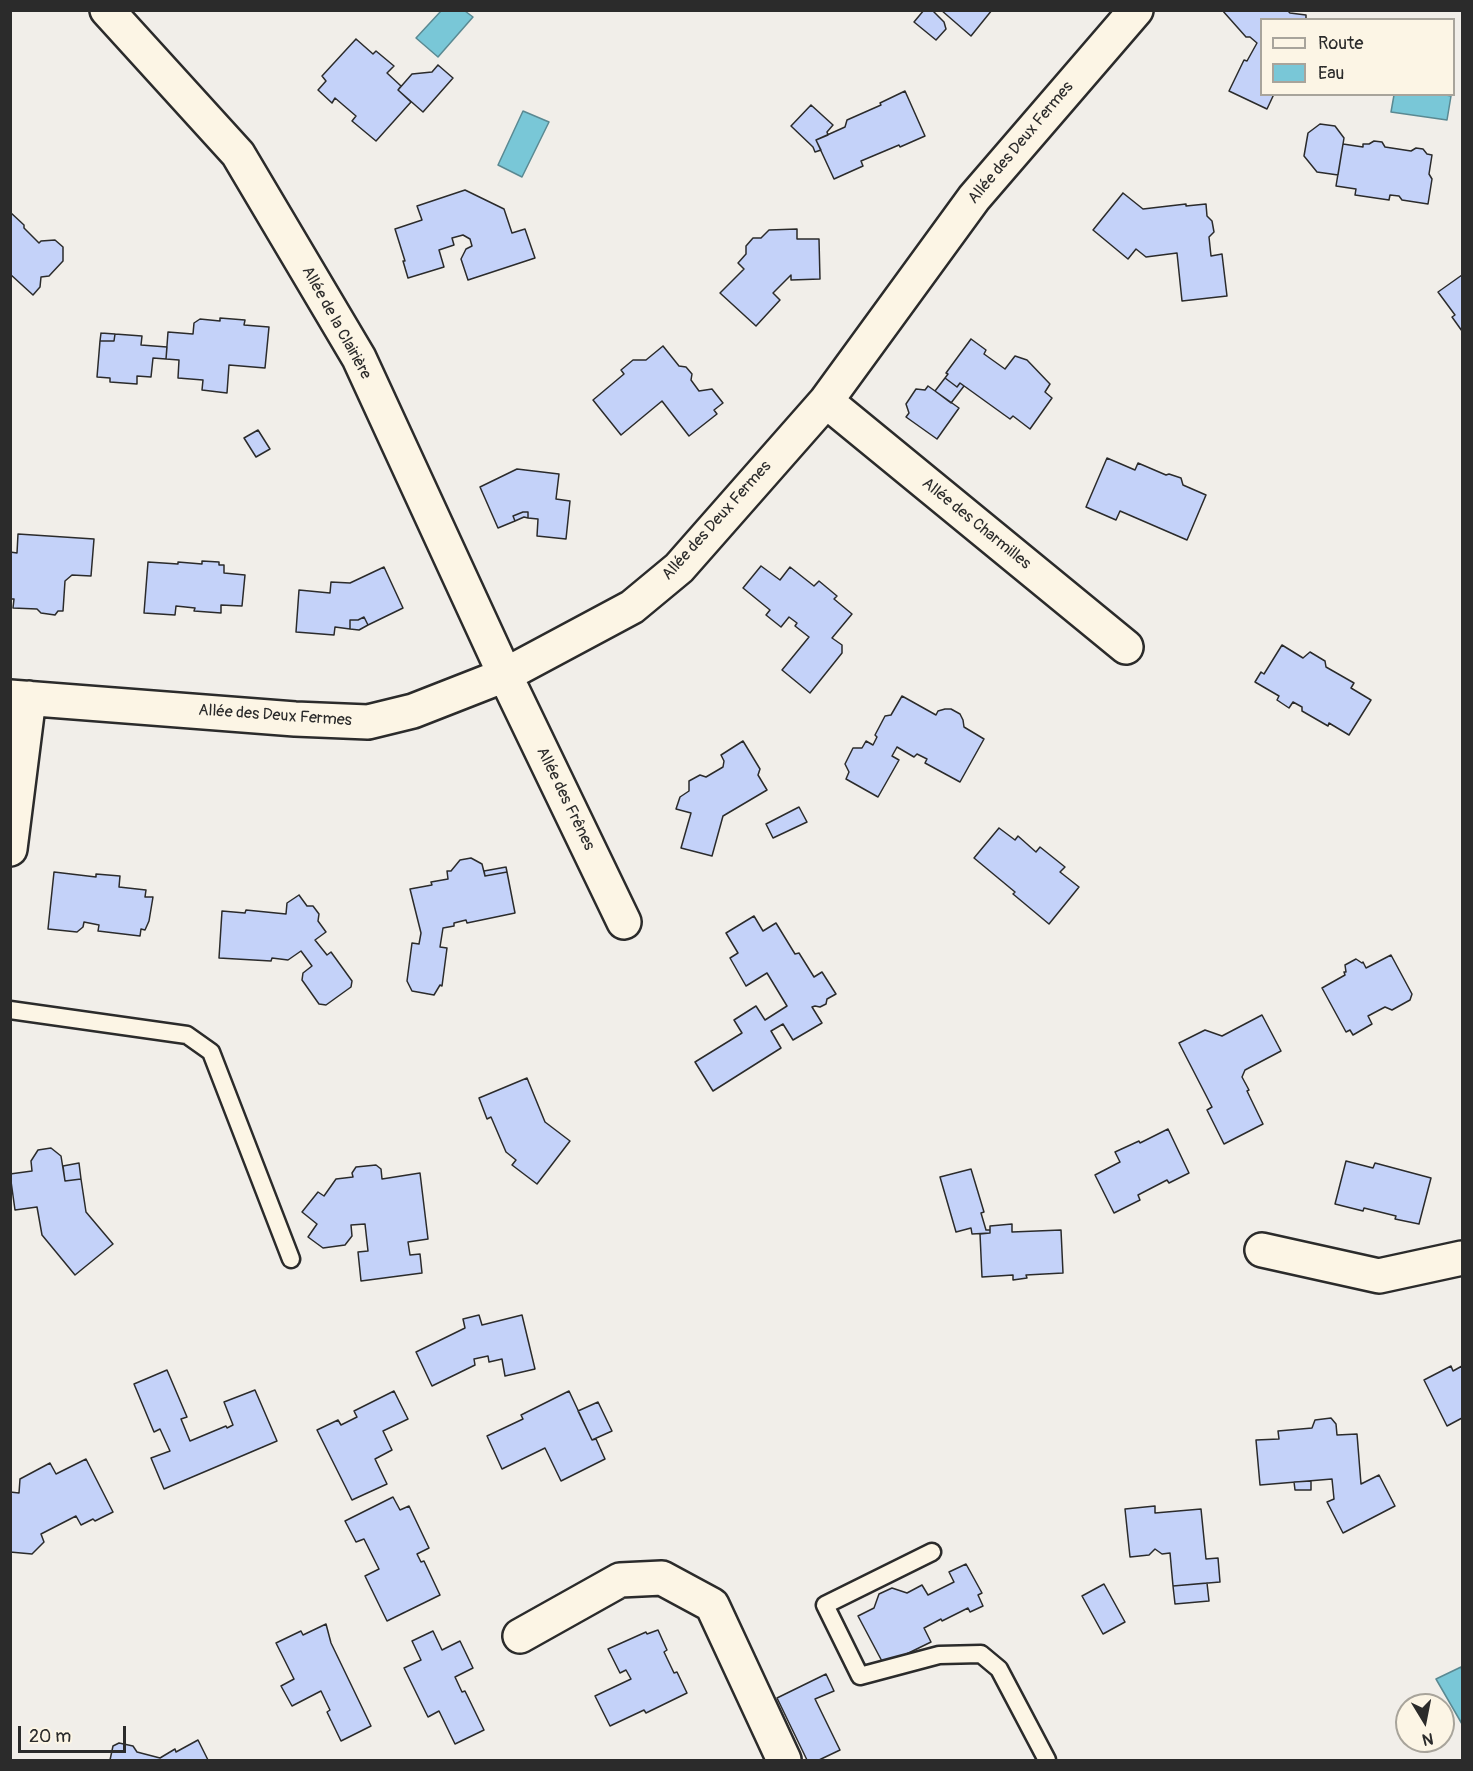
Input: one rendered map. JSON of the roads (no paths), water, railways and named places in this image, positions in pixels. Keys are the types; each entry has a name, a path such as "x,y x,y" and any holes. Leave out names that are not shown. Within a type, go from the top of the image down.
{"street":[{"name":"Allée de la Clairière","path":"107,10 238,154 358,358 505,675"},
{"name":"Allée des Deux Fermes","path":"20,698 295,719 368,722 413,711 505,675 632,607 679,568 826,400 974,198 1136,10"},
{"name":"Allée des Charmilles","path":"826,400 1126,647"},
{"name":"Allée des Frênes","path":"505,675 624,922"},
{"path":"10,849 20,698"},
{"path":"1262,1250 1378,1276 1462,1258"},
{"path":"520,1636 620,1580 662,1578 712,1605 784,1761"}],"lane":[{"path":"10,1010 187,1035 212,1052 291,1259"},
{"path":"932,1552 825,1605 860,1676 939,1655 981,1654 999,1669 1047,1761"}],"water":[{"path":"441,11 465,11 473,17 438,57 416,38"},
{"path":"1394,96 1451,96 1447,120 1391,112"},
{"path":"523,111 549,122 522,177 498,165"},
{"path":"1461,1667 1462,1724 1455,1712 1455,1693 1444,1693 1436,1679"}]}
